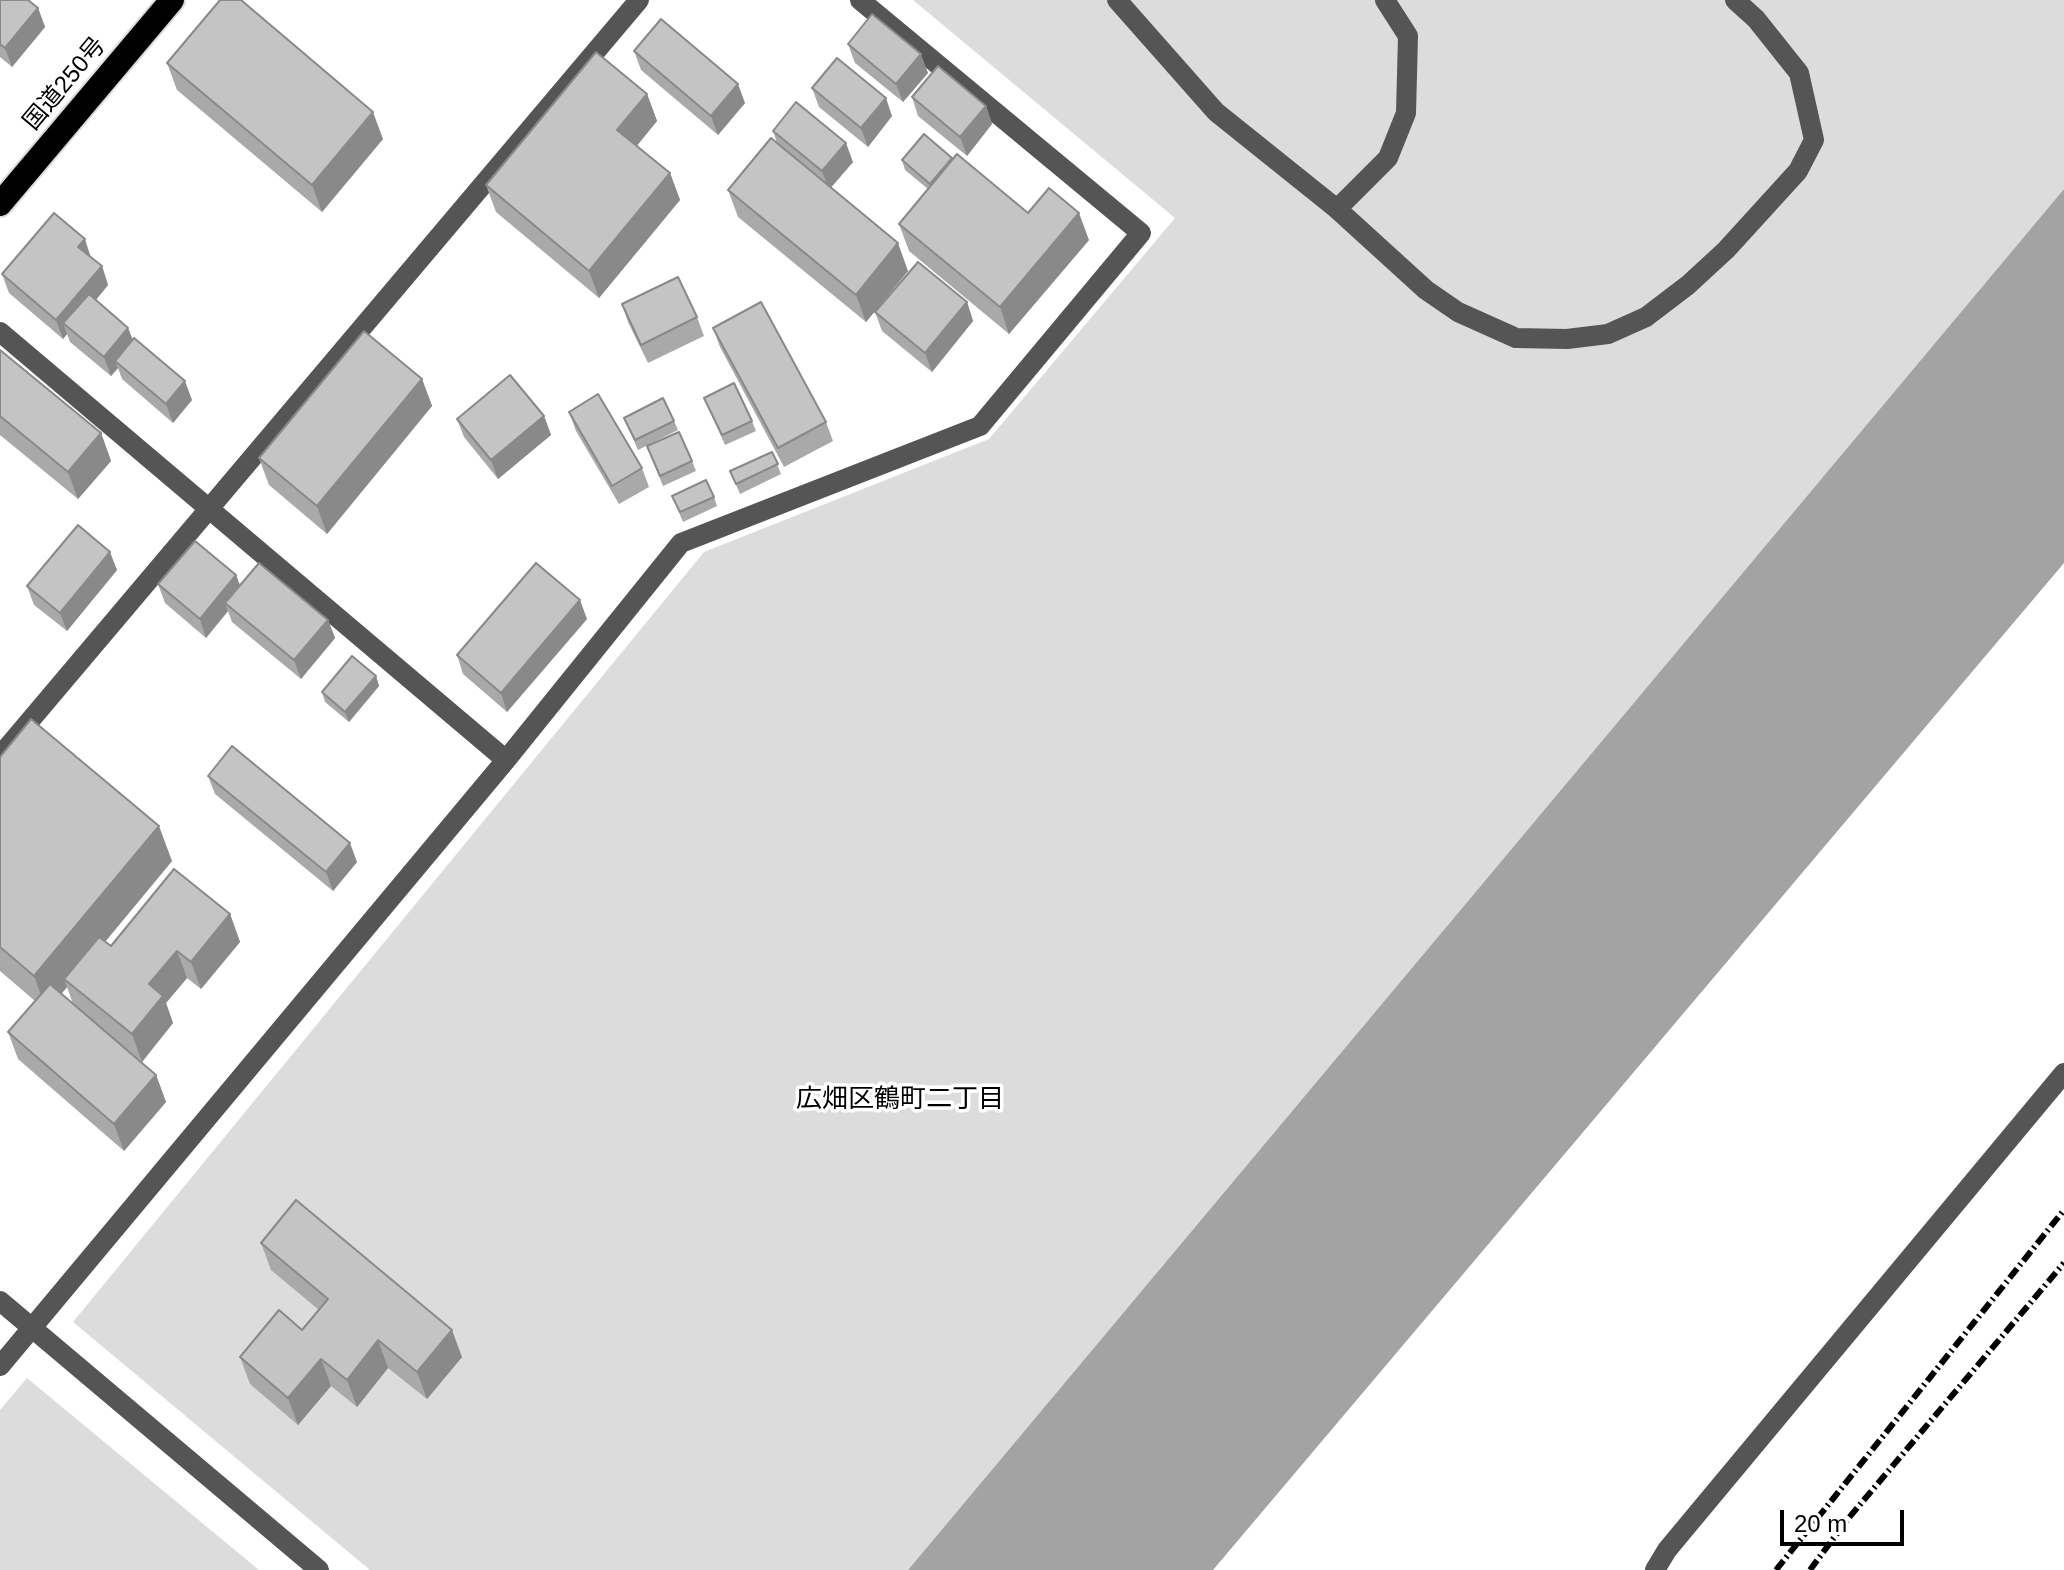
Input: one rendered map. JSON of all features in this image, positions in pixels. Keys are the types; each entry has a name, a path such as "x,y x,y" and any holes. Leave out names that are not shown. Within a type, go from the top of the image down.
{"highway":[{"name":"国道250号","path":"0,204 172,0"}],"street":[{"path":"0,756 639,0"},
{"path":"0,1366 506,760 681,543 980,426 1141,233 860,0"},
{"path":"1117,0 1216,112 1337,209 1426,290 1458,312 1516,338 1567,339 1608,334 1646,317 1688,285 1726,250 1798,171 1814,140 1799,73 1756,19 1735,0"},
{"path":"1337,209 1388,158 1406,113 1408,36 1385,0"},
{"path":"0,332 506,760"},
{"path":"1655,1570 1677,1538 2064,1073"},
{"path":"0,1301 319,1570"}],"shaded area":[{"path":"913,0 2064,0 2064,189 908,1570 370,1570 73,1322 704,552 989,439 1175,218"},
{"path":"2064,189 2064,563 1213,1570 908,1570"},
{"path":"27,1378 259,1570 0,1570 0,1410"}],"building":[{"path":"0,0 28,0 38,8 5,48 0,44"},
{"path":"220,0 241,0 373,112 312,185 167,63"},
{"path":"872,14 921,54 896,84 848,44"},
{"path":"661,19 738,84 711,116 634,51"},
{"path":"596,52 647,94 617,130 670,173 589,271 486,185"},
{"path":"837,58 886,98 861,128 812,88"},
{"path":"938,66 986,106 960,137 912,97"},
{"path":"796,102 846,143 822,171 773,131"},
{"path":"924,134 952,158 930,184 902,160"},
{"path":"771,138 898,243 856,295 728,190"},
{"path":"957,154 1028,213 1049,188 1079,213 1000,307 899,224"},
{"path":"54,213 85,239 78,247 102,266 56,320 2,274"},
{"path":"918,262 967,302 925,353 875,312"},
{"path":"678,277 697,317 641,345 622,304"},
{"path":"89,294 128,328 104,357 63,323"},
{"path":"761,302 826,422 778,448 713,328"},
{"path":"364,331 422,379 317,506 259,458"},
{"path":"134,338 185,381 166,404 115,361"},
{"path":"0,350 101,433 68,472 0,416"},
{"path":"510,375 544,416 491,460 457,419"},
{"path":"734,383 752,421 722,435 704,398"},
{"path":"598,394 642,468 612,486 569,412"},
{"path":"663,398 674,421 635,440 624,418"},
{"path":"679,432 692,461 660,476 647,446"},
{"path":"772,452 778,464 736,484 730,471"},
{"path":"706,480 714,497 680,512 672,496"},
{"path":"78,525 110,552 60,613 27,586"},
{"path":"195,541 236,575 200,619 158,584"},
{"path":"259,563 328,620 294,660 225,603"},
{"path":"536,563 580,600 501,693 457,655"},
{"path":"352,656 376,676 345,712 322,692"},
{"path":"31,719 159,826 34,976 0,947 0,757"},
{"path":"232,746 350,843 326,872 208,776"},
{"path":"174,869 230,914 191,962 177,951 149,984 163,996 132,1034 64,979 99,937 111,946"},
{"path":"50,984 156,1075 114,1124 8,1032"},
{"path":"296,1200 452,1330 417,1372 378,1340 347,1380 321,1359 288,1398 240,1357 279,1310 302,1330 328,1299 261,1243"}],"railway":[{"path":"1776,1570 2064,1210"},
{"path":"1810,1570 1847,1520 2064,1263"}],"district":[{"name":"広畑区鶴町二丁目","path":"900,1100"}]}
